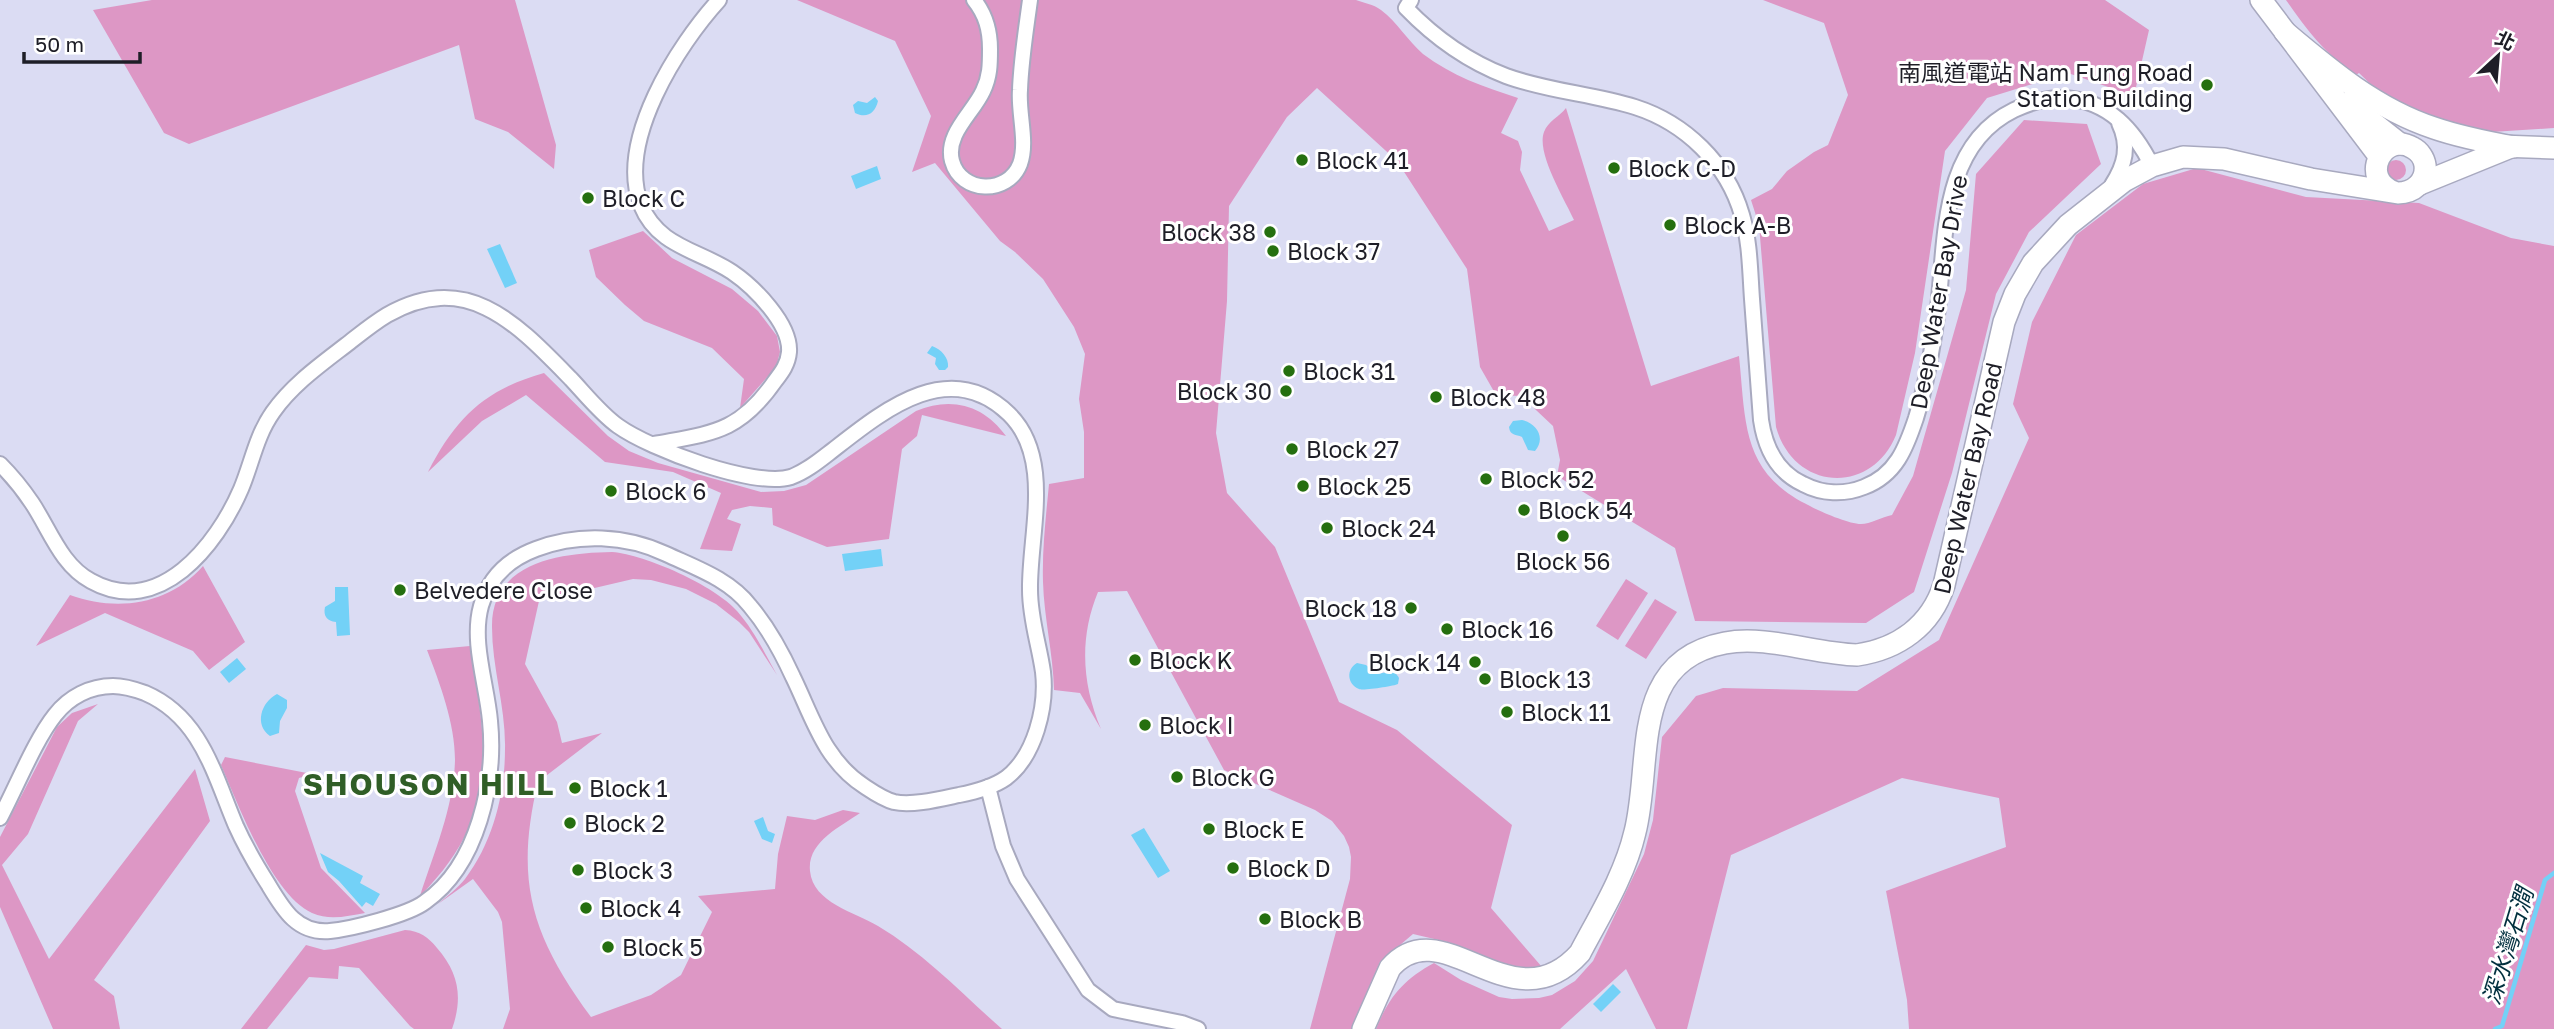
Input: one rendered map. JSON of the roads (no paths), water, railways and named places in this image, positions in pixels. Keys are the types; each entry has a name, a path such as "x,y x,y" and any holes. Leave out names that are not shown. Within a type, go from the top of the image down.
{"street":[{"path":"653,444 712,433 737,422 762,400 783,370 789,355 786,335 763,300 730,271 684,249 664,236 642,208 636,186 637,155 656,95 689,37 719,0"},
{"path":"974,0 984,14 989,32 989,72 979,99 952,140 951,158 953,166 964,180 972,185 989,187 1006,181 1018,168 1021,159 1019,91 1030,0"},
{"path":"2261,0 2330,89 2378,159"},
{"name":"Deep Water Bay Drive","path":"1405,3 1452,49 1489,69 1530,83 1650,112 1682,130 1709,154 1736,197 1746,230 1761,420 1766,443 1777,463 1794,480 1826,492 1850,492 1872,484 1891,470 1904,450 1920,402 1934,342 1951,196 1961,164 1976,140 2006,114 2039,101 2077,100 2113,114 2131,131 2152,166"},
{"path":"2285,32 2330,71 2365,95 2397,112 2432,128 2513,147"},
{"path":"2330,89 2404,145 2416,150 2424,162 2424,176 2420,184"},
{"path":"2105,195 2123,167 2126,149 2120,126 2113,114"},
{"path":"2513,147 2420,184 2408,192 2393,192 2385,187 2376,171 2378,159 2391,146 2445,144 2554,148"},
{"name":"Deep Water Bay Road","path":"1363,1029 1390,968 1395,961 1411,952 1426,950 1441,954 1514,985 1547,981 1574,962 1591,933 1630,849 1641,800 1648,722 1656,695 1672,672 1691,655 1715,645 1740,641 1857,655 1872,653 1899,642 1922,624 1938,602 1944,585 2001,336 2015,295 2033,263 2068,225 2124,181 2152,166 2183,157 2211,157 2311,180 2393,192"},
{"name":"Deep Water Bay Road","path":"2311,180 2356,175 2378,159"},
{"path":"0,464 26,494 62,554 78,572 98,585 134,592 170,581 189,565 221,526 241,489 262,430 286,396 321,364 380,320 417,302 445,296 473,301 502,316 548,356 615,425 653,444 738,474 777,480 806,470 876,416 902,401 926,391 951,389 976,393 1009,414 1025,435 1033,460 1031,617 1043,676 1044,700 1037,729 1024,757 1010,776 988,787 960,795 899,804 880,796 845,774 824,747 789,668 755,611 738,593 710,575 650,547 624,540 585,539 557,542 523,555 499,572 486,592 478,625 492,746 485,804 472,839 452,873 433,896 414,909 331,931 312,930 295,922 282,908 246,846 210,760 194,731 164,703 135,689 119,685 84,692 57,713 0,818"},
{"path":"988,787 1003,846 1017,879 1088,990 1113,1009 1198,1029"}],"water":[{"path":"875,97 878,101 873,112 867,115 855,113 853,105 858,101 867,103"},
{"path":"877,166 881,179 856,189 851,176"},
{"path":"500,244 517,283 505,288 487,249"},
{"path":"932,346 946,357 948,367 945,370 939,370 935,364 936,358 927,353"},
{"path":"1522,420 1538,432 1540,441 1535,451 1528,450 1522,437 1510,430 1513,421"},
{"path":"881,549 883,566 845,571 842,554"},
{"path":"335,587 348,587 350,635 337,636 336,622 325,615 325,607 335,601"},
{"path":"237,658 246,669 229,683 220,672"},
{"path":"1357,663 1366,665 1376,674 1394,673 1399,678 1398,684 1366,689 1355,687 1349,676"},
{"path":"277,694 287,700 287,708 280,721 279,733 270,736 262,726 262,714 267,702"},
{"path":"763,817 768,831 775,834 772,843 762,839 754,821"},
{"path":"1144,828 1170,871 1158,878 1131,835"},
{"path":"320,853 363,876 360,883 380,894 373,906 366,902 362,907 328,872"},
{"path":"1613,984 1621,992 1601,1012 1593,1004"}],"waterway":[{"name":"深水灣石澗","path":"2495,1029 2502,1026 2545,880 2554,873"}],"place":[{"name":"南風道電站 Nam Fung Road Station Building","path":"2207,85"},
{"name":"Block 41","path":"1302,160"},
{"name":"Block C-D","path":"1614,168"},
{"name":"Block C","path":"588,198"},
{"name":"Block A-B","path":"1670,225"},
{"name":"Block 38","path":"1270,232"},
{"name":"Block 37","path":"1273,251"},
{"name":"Block 31","path":"1289,371"},
{"name":"Block 30","path":"1286,391"},
{"name":"Block 48","path":"1436,397"},
{"name":"Block 27","path":"1292,449"},
{"name":"Block 52","path":"1486,479"},
{"name":"Block 25","path":"1303,486"},
{"name":"Block 6","path":"611,491"},
{"name":"Block 54","path":"1524,510"},
{"name":"Block 24","path":"1327,528"},
{"name":"Block 56","path":"1563,536"},
{"name":"Belvedere Close","path":"400,590"},
{"name":"Block 18","path":"1411,608"},
{"name":"Block 16","path":"1447,629"},
{"name":"Block K","path":"1135,660"},
{"name":"Block 14","path":"1475,662"},
{"name":"Block 13","path":"1485,679"},
{"name":"Block 11","path":"1507,712"},
{"name":"Block I","path":"1145,725"},
{"name":"Block G","path":"1177,777"},
{"name":"Block 1","path":"575,788"},
{"name":"Block 2","path":"570,823"},
{"name":"Block E","path":"1209,829"},
{"name":"Block D","path":"1233,868"},
{"name":"Block 3","path":"578,870"},
{"name":"Block 4","path":"586,908"},
{"name":"Block B","path":"1265,919"},
{"name":"Block 5","path":"608,947"}],"district":[{"name":"SHOUSON HILL","path":"429,784"}]}
